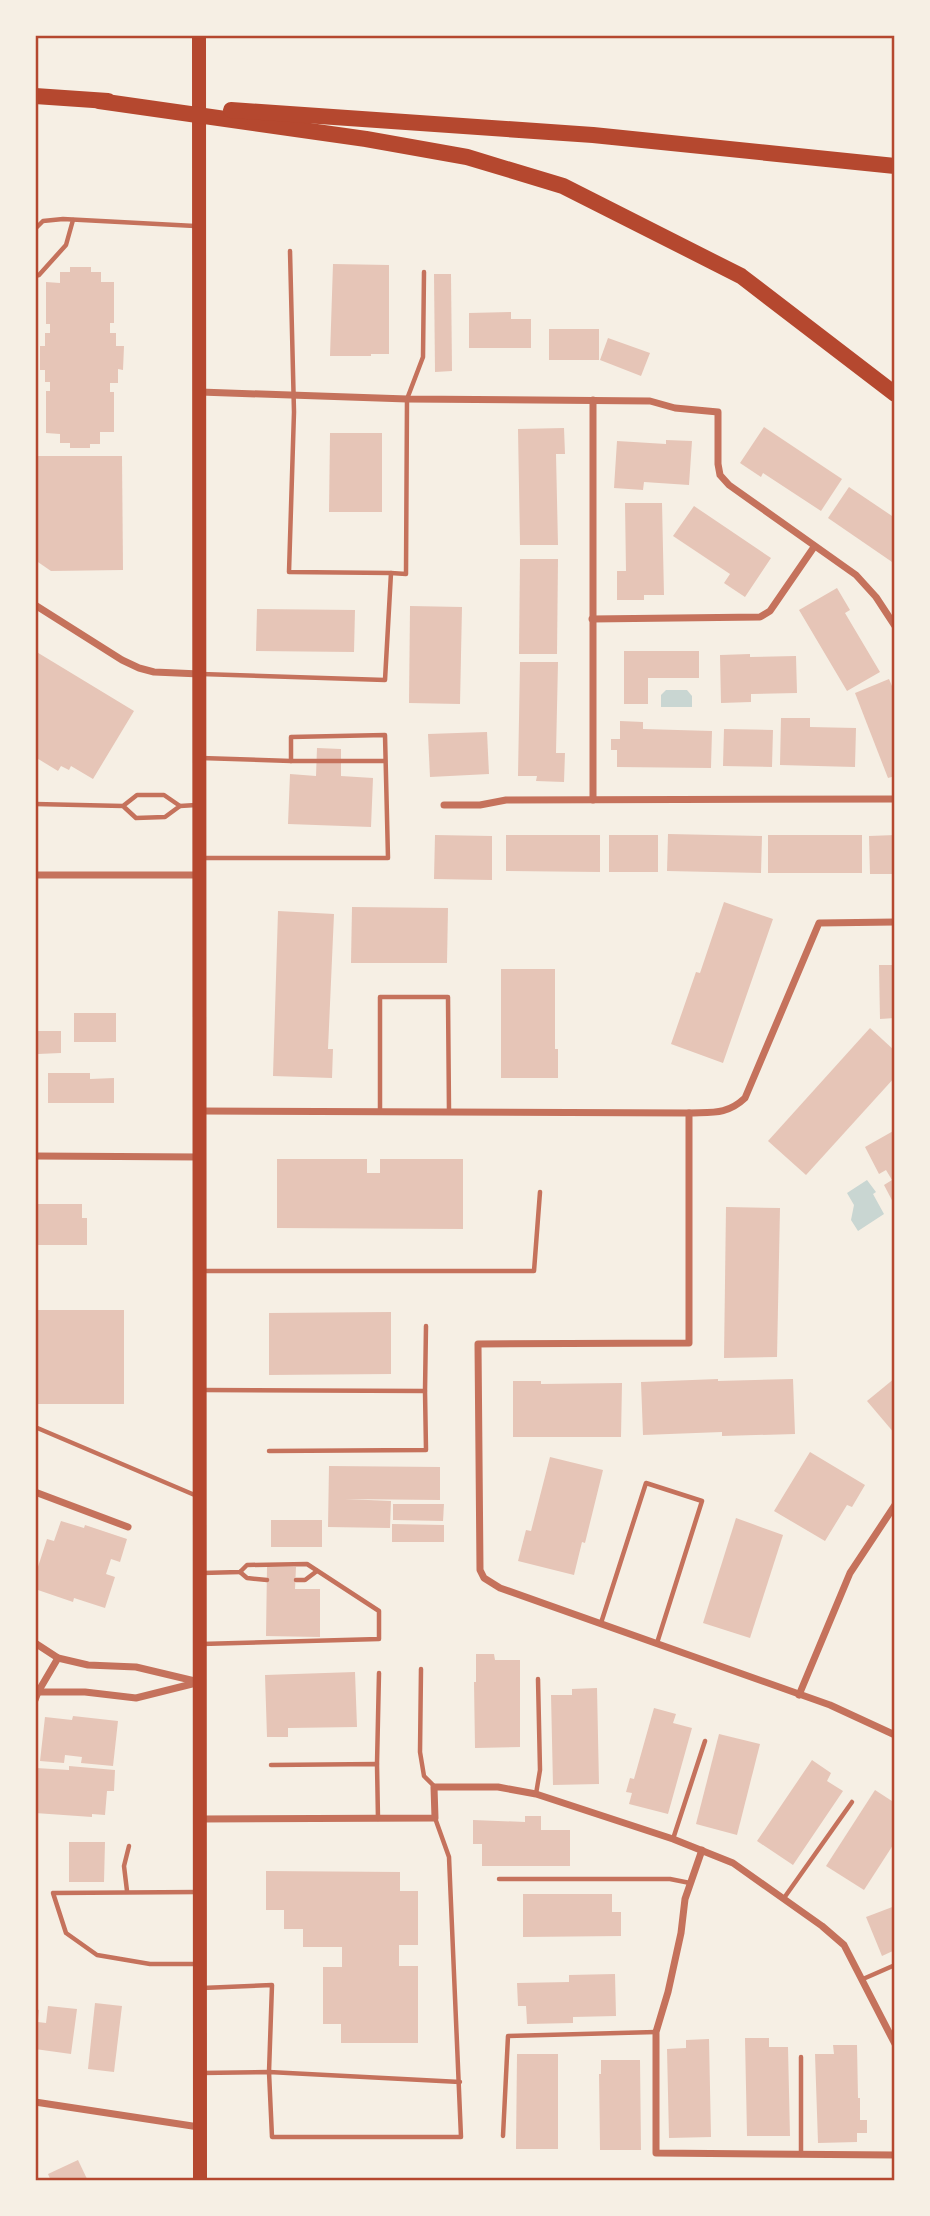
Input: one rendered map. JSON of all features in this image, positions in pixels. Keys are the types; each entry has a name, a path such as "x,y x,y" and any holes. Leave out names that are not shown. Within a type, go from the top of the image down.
{"highway":[{"path":"35,96 593,135 895,166"},
{"path":"99,101 467,157 563,186 741,276 895,394"}],"main road":[{"path":"199,35 198,1047 201,1157 202,1573 200,2181"}],"street":[{"path":"200,392 407,399 650,401 675,408 718,412 720,475 729,485 856,575 876,597 895,625"},
{"path":"593,400 593,800"},
{"path":"592,619 761,617 770,611 814,547"},
{"path":"35,605 139,668 154,672 200,674"},
{"path":"444,805 480,805 506,800 895,799"},
{"path":"35,875 200,875"},
{"path":"200,1111 689,1113 734,1109 745,1098 819,923 895,922"},
{"path":"689,1113 689,1343 478,1344 480,1570 484,1578 500,1588 799,1695 895,1735"},
{"path":"35,1156 201,1157"},
{"path":"35,1492 128,1527"},
{"path":"799,1695 850,1573 895,1505"},
{"path":"35,1643 58,1658 88,1665 136,1667 200,1682"},
{"path":"35,1700 36,1692 58,1658"},
{"path":"36,1692 85,1692 136,1698 200,1682"},
{"path":"201,1819 435,1818 434,1787 498,1787 536,1794 673,1839 733,1863 822,1926 844,1945 895,2044"},
{"path":"702,1850 690,1883 668,1993 656,2032 656,2154 895,2155"},
{"path":"35,2102 199,2127"}],"lane":[{"path":"35,229 43,221 73,220 200,226"},
{"path":"35,276 39,275 66,245 73,220"},
{"path":"290,251 294,395 289,572 406,574 407,399 423,357 424,272"},
{"path":"200,674 385,680 391,573"},
{"path":"200,858 387,858 385,735 291,737 291,761"},
{"path":"200,758 385,761"},
{"path":"35,804 123,806 137,795 164,795 180,806"},
{"path":"123,806 136,818 149,818 165,817 180,806 200,804"},
{"path":"380,1112 380,997 449,997 449,1112"},
{"path":"201,1271 534,1271 540,1192"},
{"path":"269,1451 426,1450 426,1326"},
{"path":"201,1390 425,1391"},
{"path":"35,1427 201,1498"},
{"path":"601,1623 646,1483 702,1501 657,1643"},
{"path":"200,1644 379,1639 379,1611 307,1564 247,1565 240,1572"},
{"path":"296,1580 305,1580 317,1571"},
{"path":"202,1573 240,1572 247,1578 267,1580"},
{"path":"421,1670 421,1752 424,1776 434,1787"},
{"path":"378,1819 379,1673"},
{"path":"536,1794 540,1770 538,1679"},
{"path":"673,1839 705,1741"},
{"path":"271,1765 377,1764"},
{"path":"783,1899 852,1802"},
{"path":"201,1988 272,1985 269,2073 272,2137 461,2137 449,1857 435,1818"},
{"path":"127,1891 124,1866 129,1846"},
{"path":"499,1878 670,1879 690,1883"},
{"path":"201,1892 53,1893 66,1933 97,1955 149,1964 201,1964"},
{"path":"863,1979 895,1965"},
{"path":"503,2136 508,2036 656,2032"},
{"path":"800,2057 801,2155"},
{"path":"200,2074 269,2073 460,2082"}],"shaded area":[{"path":"666,690 687,690 692,696 692,707 661,707 661,695"},
{"path":"867,1180 876,1192 873,1194 884,1214 858,1231 851,1220 854,1205 847,1193"}],"building":[{"path":"333,264 389,265 389,354 330,356"},
{"path":"70,267 91,267 91,272 101,272 101,282 114,282 114,323 110,323 110,333 116,333 116,346 124,346 123,370 118,369 118,383 110,383 110,392 114,392 114,432 100,432 100,444 90,444 90,448 70,448 70,443 60,443 60,434 46,433 46,391 50,391 50,382 45,382 45,370 40,370 40,346 45,346 45,333 50,333 50,324 46,324 46,282 60,283 60,272 70,272"},
{"path":"434,274 451,274 452,371 435,372"},
{"path":"511,312 511,319 531,319 531,348 469,348 469,313"},
{"path":"549,329 599,329 599,360 549,360"},
{"path":"608,338 650,353 641,376 600,360"},
{"path":"764,427 842,479 821,511 763,473 761,477 740,463"},
{"path":"564,428 565,454 556,454 558,545 520,545 518,429"},
{"path":"330,433 382,433 382,512 329,512"},
{"path":"666,440 692,441 689,485 644,482 643,490 614,488 617,441 666,444"},
{"path":"35,456 122,456 123,570 51,571 35,560"},
{"path":"849,487 895,518 895,564 828,518"},
{"path":"625,503 662,503 664,595 644,595 644,600 617,600 617,571 626,571"},
{"path":"694,506 771,558 745,597 724,583 730,574 673,536"},
{"path":"520,559 558,559 557,654 519,654"},
{"path":"837,588 850,610 845,613 880,672 847,691 799,610"},
{"path":"410,606 462,607 460,704 409,703"},
{"path":"257,609 355,610 354,652 256,651"},
{"path":"35,651 134,711 93,779 71,766 69,770 61,766 58,771 35,757"},
{"path":"624,651 699,651 699,678 648,678 648,704 624,704"},
{"path":"750,654 750,657 796,656 797,693 751,694 751,702 721,703 720,655"},
{"path":"520,662 558,662 556,753 565,753 564,782 536,781 537,776 518,776"},
{"path":"889,679 895,693 895,776 888,778 855,693"},
{"path":"781,718 810,718 810,727 856,728 855,767 780,765"},
{"path":"620,721 643,722 643,729 712,731 711,768 617,767 617,750 611,750 611,739 620,739"},
{"path":"724,729 773,730 772,767 723,766"},
{"path":"487,732 489,774 430,777 428,734"},
{"path":"317,748 341,749 341,776 373,778 371,827 288,824 290,774 316,776"},
{"path":"668,834 762,836 761,873 667,871"},
{"path":"435,835 492,836 492,880 434,879"},
{"path":"506,835 600,835 600,872 506,871"},
{"path":"609,835 658,835 658,872 609,872"},
{"path":"768,835 862,835 862,873 768,873"},
{"path":"895,835 895,874 870,874 869,836"},
{"path":"724,902 773,919 723,1063 671,1044 696,972 700,973"},
{"path":"352,907 448,908 447,963 351,963"},
{"path":"278,911 334,914 328,1049 333,1049 332,1078 273,1076"},
{"path":"879,965 895,965 895,1018 880,1019"},
{"path":"501,969 555,969 555,1049 558,1049 558,1078 501,1078"},
{"path":"74,1013 116,1013 116,1042 74,1042"},
{"path":"870,1028 895,1051 895,1077 806,1175 768,1141"},
{"path":"38,1031 61,1031 61,1053 38,1054"},
{"path":"48,1073 90,1073 90,1079 114,1078 114,1103 48,1103"},
{"path":"895,1130 895,1206 884,1185 892,1180 886,1170 879,1174 865,1147"},
{"path":"277,1159 367,1159 367,1173 380,1173 380,1159 463,1159 463,1229 277,1228"},
{"path":"35,1204 82,1204 82,1218 87,1218 87,1245 35,1245"},
{"path":"726,1207 780,1208 777,1357 724,1358"},
{"path":"35,1310 124,1310 124,1404 35,1404"},
{"path":"391,1312 391,1374 269,1375 269,1313"},
{"path":"895,1378 895,1434 867,1401"},
{"path":"793,1379 795,1434 722,1436 722,1432 643,1435 641,1382"},
{"path":"513,1381 541,1381 541,1384 622,1383 621,1437 513,1437"},
{"path":"810,1452 865,1485 852,1507 847,1505 825,1541 774,1511"},
{"path":"550,1457 603,1470 574,1575 518,1561 526,1530 531,1531"},
{"path":"329,1466 440,1467 440,1500 345,1499 391,1501 390,1528 328,1527"},
{"path":"393,1504 444,1504 443,1521 393,1520"},
{"path":"736,1518 783,1535 750,1638 703,1623"},
{"path":"271,1520 322,1520 322,1547 271,1547"},
{"path":"61,1521 84,1528 85,1525 127,1539 120,1562 111,1559 106,1574 115,1577 105,1608 74,1598 73,1602 35,1589 35,1576 47,1539 54,1541"},
{"path":"392,1524 444,1525 444,1542 392,1542"},
{"path":"267,1567 296,1567 295,1589 320,1589 320,1637 266,1636"},
{"path":"476,1654 494,1654 495,1660 520,1660 520,1747 475,1748"},
{"path":"355,1672 357,1727 288,1728 288,1737 267,1737 265,1675"},
{"path":"597,1688 599,1784 553,1785 551,1695 572,1695 572,1689"},
{"path":"654,1708 676,1714 673,1723 692,1728 668,1814 629,1804 632,1793 626,1792 630,1778 634,1779"},
{"path":"73,1716 118,1721 113,1766 81,1763 82,1757 65,1755 64,1763 40,1761 45,1717 72,1720"},
{"path":"719,1734 760,1744 737,1835 696,1824"},
{"path":"812,1760 831,1773 827,1781 843,1791 793,1865 757,1841"},
{"path":"69,1766 115,1770 114,1791 107,1791 105,1815 92,1814 92,1817 35,1813 36,1768 69,1770"},
{"path":"875,1790 895,1803 895,1842 864,1890 826,1866"},
{"path":"525,1816 541,1816 541,1830 570,1830 570,1866 482,1866 482,1844 473,1844 473,1820 525,1822"},
{"path":"69,1842 105,1842 104,1882 69,1882"},
{"path":"266,1871 400,1872 400,1891 418,1891 418,1945 399,1945 399,1966 418,1966 418,2043 341,2043 341,2024 323,2024 323,1967 342,1967 342,1947 303,1947 303,1929 284,1929 284,1910 266,1910"},
{"path":"523,1894 612,1894 612,1912 621,1912 621,1936 523,1937"},
{"path":"895,1906 895,1950 882,1956 866,1917"},
{"path":"615,1974 616,2016 573,2017 573,2023 527,2024 526,2006 518,2006 517,1983 569,1982 569,1975"},
{"path":"95,2003 122,2006 114,2072 88,2069"},
{"path":"48,2006 77,2009 71,2054 35,2049 35,2009 39,2010 38,2022 46,2023"},
{"path":"745,2038 769,2038 769,2047 788,2047 790,2136 747,2136"},
{"path":"709,2039 711,2137 669,2138 667,2049 686,2048 686,2040"},
{"path":"833,2045 857,2045 860,2120 867,2120 867,2133 857,2133 857,2142 818,2143 815,2054 834,2054"},
{"path":"517,2054 558,2054 558,2149 516,2149"},
{"path":"601,2060 640,2060 641,2150 600,2150"},
{"path":"78,2160 88,2181 51,2181 48,2174"}]}
